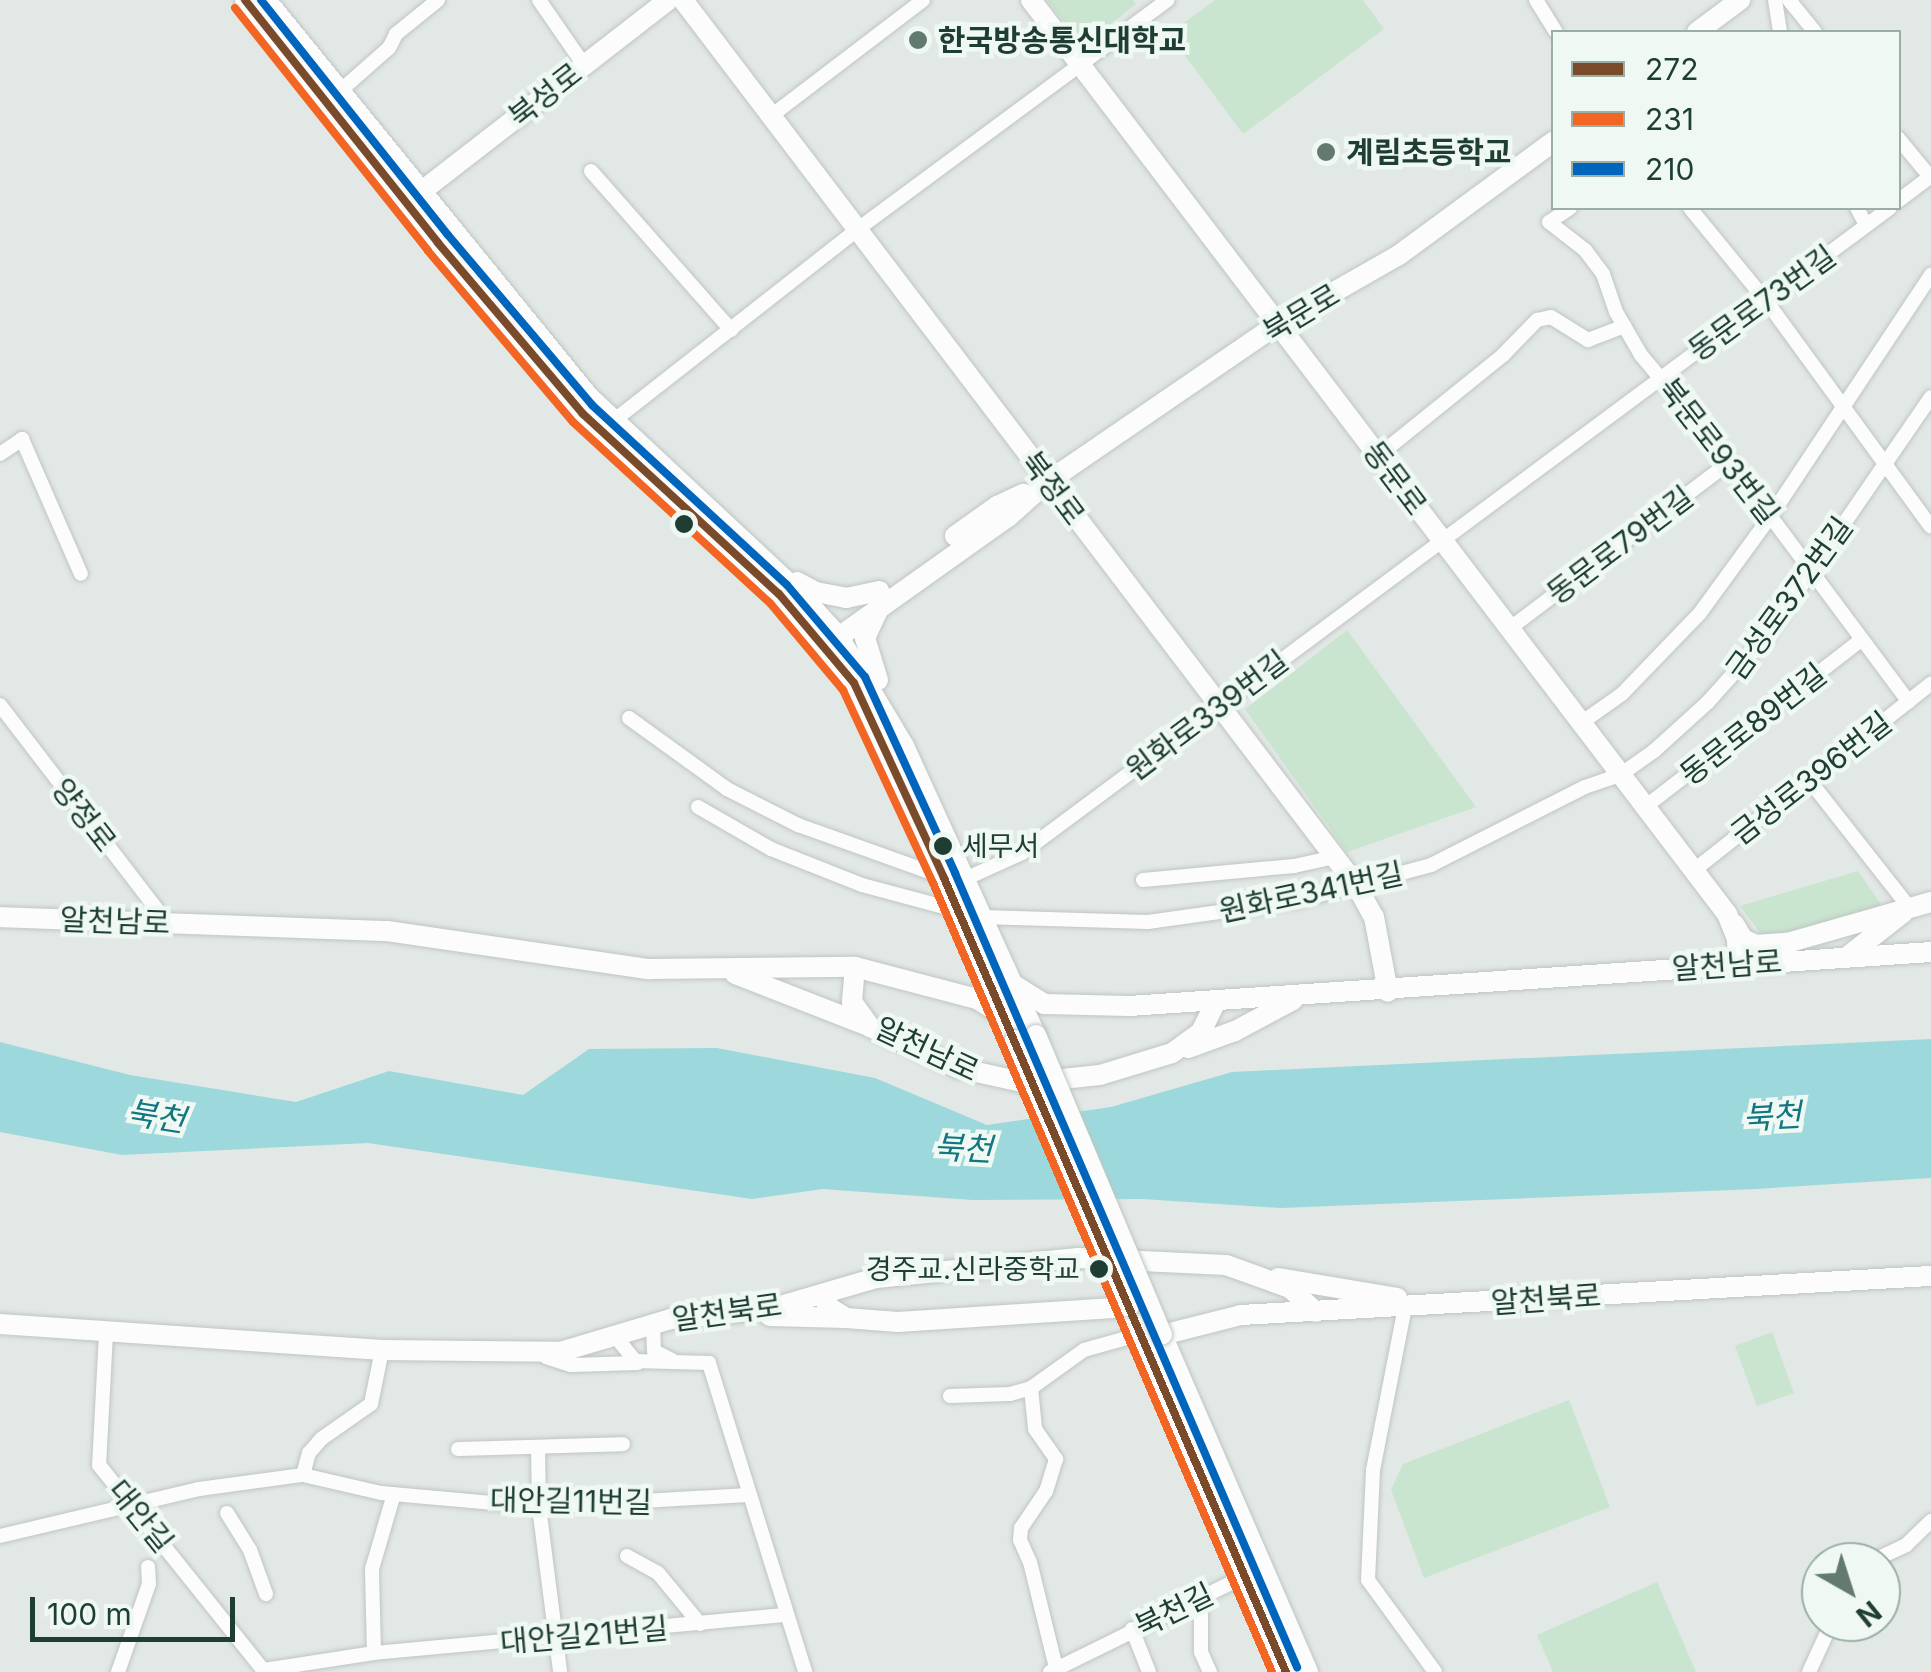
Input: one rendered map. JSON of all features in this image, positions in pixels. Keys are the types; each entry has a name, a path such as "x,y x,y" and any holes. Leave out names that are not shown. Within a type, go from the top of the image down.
{"street":[{"path":"244,0 438,243 583,414 828,637 954,878 981,916 1030,1024 1170,1378 1254,1571 1308,1672"},
{"path":"266,0 612,422 785,580 883,706"},
{"path":"340,91 389,48 396,34 438,0"},
{"path":"539,0 584,65"},
{"name":"북성로","path":"422,191 668,0"},
{"name":"북정로","path":"683,0 1356,885 1374,917 1388,992"},
{"path":"770,116 923,0"},
{"name":"동문로","path":"1031,0 1728,914 1737,939 1738,964"},
{"path":"612,422 858,229 1167,0"},
{"path":"1536,0 1555,30"},
{"path":"1700,30 1740,0"},
{"path":"1775,0 1780,30"},
{"path":"1789,0 1813,30"},
{"path":"1901,142 1930,178 1901,199"},
{"name":"북문로","path":"828,637 881,597 1008,517 1047,482 1278,324 1399,255 1551,143"},
{"path":"591,171 731,330"},
{"name":"북문로93번길","path":"1567,210 1550,222 1594,262 1624,326 1908,702"},
{"path":"1692,210 1766,302 1931,527"},
{"path":"1858,210 1866,226"},
{"name":"동문로73번길","path":"1441,539 1887,210"},
{"path":"1580,722 1622,694 1672,645 1770,517 1931,275"},
{"path":"1378,456 1503,355 1537,320 1550,317 1588,340 1624,326"},
{"name":"금성로372번길","path":"1620,775 1654,752 1735,674 1931,397"},
{"path":"0,454 22,439 81,574"},
{"name":"동문로79번길","path":"1509,629 1730,462"},
{"name":"원화로339번길","path":"954,878 1022,853 1441,539"},
{"path":"785,580 846,598 881,597 865,638 883,706 954,878 959,911 1005,1016"},
{"name":"동문로89번길","path":"1645,808 1861,640"},
{"name":"금성로396번길","path":"1693,870 1930,687"},
{"name":"양정로","path":"0,706 168,924"},
{"path":"630,718 727,789 798,825 954,878"},
{"name":"원화로341번길","path":"981,916 1148,922 1297,901 1430,865 1524,822 1586,787 1620,775"},
{"path":"1809,780 1909,907"},
{"path":"698,807 772,849 862,885 959,911"},
{"path":"1143,880 1294,866 1335,857"},
{"path":"1728,914 1743,939 1756,945 1787,943 1931,902"},
{"path":"1845,958 1909,907"},
{"name":"알천남로","path":"0,917 387,931 604,965 724,970 855,967 852,1002 870,1027 958,1068 1026,1083 1100,1075 1172,1053 1201,1032 1216,1001 1931,952"},
{"path":"855,967 976,999 1005,1016 1030,1024 1128,1006 1216,1001"},
{"path":"724,970 870,1027"},
{"path":"976,999 989,980"},
{"path":"1172,1053 1220,1038 1304,996"},
{"path":"1030,1024 1129,1307 1152,1334"},
{"path":"822,1296 904,1273 1078,1258 1226,1265 1266,1277 1446,1305"},
{"name":"알천북로","path":"1152,1334 1250,1314 1931,1276"},
{"path":"1266,1277 1290,1288 1316,1312"},
{"path":"1250,1314 1267,1303 1266,1277"},
{"path":"856,1319 864,1282"},
{"name":"알천북로","path":"0,1324 382,1350 536,1353 560,1352 653,1324 822,1296 830,1308 856,1319"},
{"path":"738,1312 856,1319 1000,1318 1129,1307"},
{"path":"1405,1308 1373,1470 1368,1580 1436,1672"},
{"path":"653,1324 654,1350 677,1362"},
{"name":"대안길","path":"106,1332 99,1466 264,1671"},
{"path":"950,1396 1010,1394 1031,1388 1084,1350 1152,1334"},
{"name":"알천북로","path":"615,1336 625,1354 646,1362 709,1363 805,1672"},
{"path":"303,1475 309,1454 320,1439 372,1404 382,1350"},
{"path":"536,1353 571,1365 646,1362"},
{"path":"1031,1388 1036,1430 1056,1459 1046,1491 1020,1528 1020,1540 1030,1562 1053,1670"},
{"path":"458,1449 622,1444"},
{"path":"538,1448 539,1507 560,1672"},
{"name":"대안길11번길","path":"134,1506 198,1490 303,1475 394,1494 539,1507 748,1495"},
{"path":"374,1654 372,1570 394,1494"},
{"path":"0,1536 134,1506"},
{"path":"227,1513 250,1550 266,1594"},
{"path":"1901,1547 1931,1521"},
{"path":"628,1556 658,1573 700,1624"},
{"path":"118,1672 149,1584 148,1567"},
{"path":"1254,1571 1282,1667"},
{"name":"북천길","path":"1053,1670 1254,1571"},
{"path":"1192,1600 1201,1616 1201,1652 1210,1672"},
{"name":"대안길21번길","path":"264,1671 374,1654 785,1615"},
{"path":"1132,1629 1150,1672"},
{"path":"1810,1672 1823,1642"}],"green space":[{"path":"1047,0 1133,0 1136,4 1083,46"},
{"path":"1215,0 1363,0 1384,29 1243,134 1169,34"},
{"path":"1347,630 1476,807 1347,852 1245,709"},
{"path":"1858,871 1884,909 1768,943 1740,906"},
{"path":"1772,1332 1794,1393 1757,1406 1735,1346"},
{"path":"1569,1400 1610,1507 1424,1578 1391,1490 1403,1464"},
{"path":"1657,1582 1696,1672 1553,1672 1537,1635"}],"water":[{"name":"북천","path":"1931,1039 1931,1178 1756,1189 1280,1208 1142,1199 972,1200 823,1189 752,1199 368,1143 122,1155 0,1132 0,1042 130,1075 296,1102 389,1071 523,1095 589,1049 717,1048 875,1078 987,1125 1111,1107 1232,1072"}],"transit line":[{"name":"272","path":"245,0 438,243 583,414 779,594 854,683 944,878 1286,1672"},
{"name":"210","path":"261,0 448,235 592,405 787,585 865,677 955,873 1297,1667"},
{"name":"231","path":"235,8 428,251 573,422 770,603 843,690 933,883 1272,1672"}],"place":[{"name":"한국방송통신대학교","path":"918,40"},
{"name":"계림초등학교","path":"1326,152"},
{"name":"세무서","path":"943,846"},
{"name":"경주교.신라중학교","path":"1099,1269"}]}
